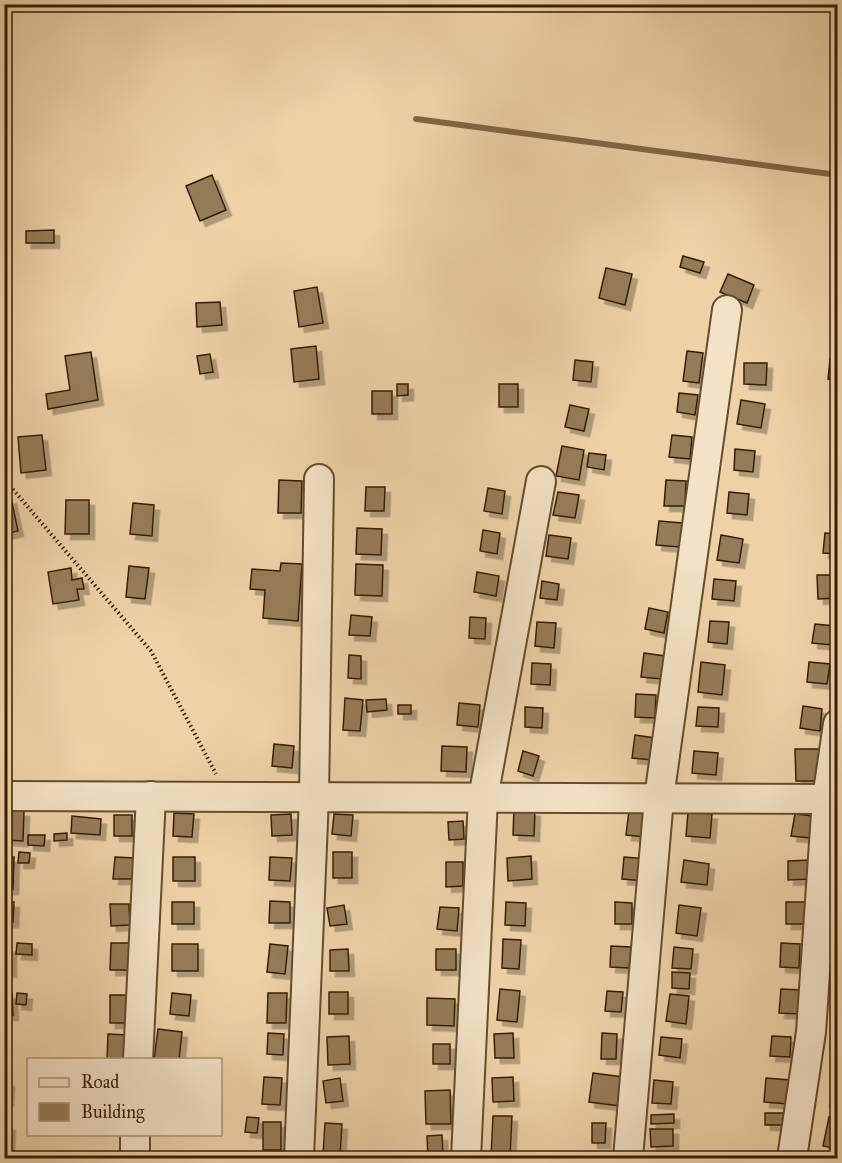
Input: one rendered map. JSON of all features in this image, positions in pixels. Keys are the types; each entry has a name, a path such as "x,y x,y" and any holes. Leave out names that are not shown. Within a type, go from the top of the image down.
{"street":[{"path":"628,1158 659,798 727,310"},
{"path":"299,1158 314,797 319,478"},
{"path":"466,1158 483,798 541,481"},
{"path":"792,1158 811,1032 837,724"},
{"path":"4,796 832,799"},
{"path":"138,1058 151,796"},
{"path":"135,1136 135,1158"}],"path":[{"path":"4,479 151,651 228,797"}],"building":[{"path":"212,175 226,210 200,221 186,186"},
{"path":"54,230 54,243 26,243 26,231"},
{"path":"683,256 704,262 700,273 680,267"},
{"path":"606,268 632,274 625,305 599,298"},
{"path":"728,274 754,285 747,303 720,292"},
{"path":"317,287 323,323 299,327 294,291"},
{"path":"220,302 222,325 197,327 196,303"},
{"path":"316,346 319,379 294,382 291,349"},
{"path":"687,351 703,353 699,383 683,381"},
{"path":"91,352 98,400 48,409 46,394 70,390 65,356"},
{"path":"210,354 213,372 200,374 197,356"},
{"path":"830,359 838,360 838,380 828,379"},
{"path":"575,360 593,362 591,382 573,380"},
{"path":"744,363 767,363 766,385 744,384"},
{"path":"397,384 408,384 408,395 397,396"},
{"path":"499,384 518,384 518,407 499,407"},
{"path":"372,391 392,391 392,414 372,414"},
{"path":"679,393 698,395 695,415 677,412"},
{"path":"741,400 765,404 761,428 737,424"},
{"path":"570,405 589,409 584,431 565,427"},
{"path":"42,435 46,470 21,473 18,437"},
{"path":"672,435 692,437 690,459 669,457"},
{"path":"562,446 584,450 579,480 556,476"},
{"path":"735,449 755,451 753,472 734,470"},
{"path":"834,449 838,449 838,472 833,472"},
{"path":"589,453 606,455 604,470 587,467"},
{"path":"279,480 302,481 301,513 278,513"},
{"path":"666,480 686,481 685,506 664,506"},
{"path":"366,487 385,487 384,511 365,511"},
{"path":"488,488 505,491 502,514 484,511"},
{"path":"558,492 579,495 575,518 553,515"},
{"path":"729,492 749,494 747,515 727,513"},
{"path":"11,498 18,531 4,534 4,500"},
{"path":"66,500 89,500 89,534 65,534"},
{"path":"133,503 154,505 152,536 130,534"},
{"path":"659,521 682,523 680,547 656,545"},
{"path":"357,528 382,529 381,555 356,554"},
{"path":"483,530 500,533 497,554 480,551"},
{"path":"825,533 838,534 838,554 823,553"},
{"path":"549,535 571,538 568,559 546,556"},
{"path":"721,535 743,539 739,563 717,560"},
{"path":"281,563 302,564 298,621 263,618 265,590 250,589 252,569 280,571"},
{"path":"356,564 383,565 382,596 355,595"},
{"path":"129,566 149,568 145,599 126,597"},
{"path":"71,568 72,580 82,578 84,589 77,589 79,600 53,604 48,572"},
{"path":"477,572 499,576 496,596 474,592"},
{"path":"817,575 838,575 838,598 818,599"},
{"path":"714,579 736,581 734,601 712,599"},
{"path":"542,581 559,584 557,600 540,598"},
{"path":"649,608 668,612 664,633 645,629"},
{"path":"351,615 372,617 370,636 349,635"},
{"path":"470,617 486,618 485,639 469,638"},
{"path":"710,621 729,622 727,644 708,642"},
{"path":"537,622 556,623 554,648 535,646"},
{"path":"815,624 835,626 833,645 812,643"},
{"path":"644,653 665,656 662,679 641,677"},
{"path":"349,655 361,656 361,679 348,678"},
{"path":"701,662 725,665 722,695 698,692"},
{"path":"809,662 830,664 827,684 807,682"},
{"path":"532,663 551,664 550,685 531,684"},
{"path":"636,694 656,695 655,718 635,717"},
{"path":"345,698 363,700 360,731 343,730"},
{"path":"386,699 387,710 367,712 366,700"},
{"path":"459,703 480,705 478,727 457,725"},
{"path":"398,705 411,705 411,714 398,714"},
{"path":"803,706 822,709 820,731 800,728"},
{"path":"525,707 543,708 542,728 525,727"},
{"path":"698,707 719,708 718,727 696,726"},
{"path":"635,735 655,738 652,760 632,758"},
{"path":"274,744 294,746 292,768 272,766"},
{"path":"442,746 467,747 466,772 441,771"},
{"path":"795,749 823,749 823,781 796,781"},
{"path":"523,751 539,756 533,776 518,771"},
{"path":"694,751 718,753 716,775 692,773"},
{"path":"630,802 649,804 646,837 626,835"},
{"path":"514,809 535,811 534,836 513,835"},
{"path":"4,811 24,811 23,841 4,840"},
{"path":"688,812 712,814 710,838 686,836"},
{"path":"174,813 194,814 192,837 173,836"},
{"path":"291,814 292,835 272,836 271,815"},
{"path":"334,814 353,815 351,836 332,834"},
{"path":"795,814 813,816 810,838 791,836"},
{"path":"114,815 132,815 132,836 114,836"},
{"path":"72,816 101,819 100,835 71,833"},
{"path":"463,821 464,839 449,840 448,822"},
{"path":"67,833 67,840 54,841 54,834"},
{"path":"28,835 45,835 44,846 28,845"},
{"path":"19,852 30,853 29,863 18,863"},
{"path":"333,852 352,852 352,878 333,878"},
{"path":"531,856 532,879 508,881 507,858"},
{"path":"4,857 14,857 13,889 4,889"},
{"path":"115,857 134,858 133,879 113,879"},
{"path":"173,857 195,857 195,881 173,881"},
{"path":"270,857 292,858 290,881 269,880"},
{"path":"624,857 648,859 645,881 622,879"},
{"path":"684,860 709,864 707,885 681,882"},
{"path":"810,860 810,879 788,880 788,861"},
{"path":"446,862 463,862 463,886 446,887"},
{"path":"270,901 290,902 290,923 269,923"},
{"path":"4,902 14,902 13,922 4,922"},
{"path":"172,902 194,902 194,924 172,924"},
{"path":"506,902 526,903 525,926 505,925"},
{"path":"615,902 632,903 632,924 615,924"},
{"path":"786,902 808,902 808,924 786,924"},
{"path":"110,904 129,904 130,925 111,926"},
{"path":"344,905 347,924 330,926 327,908"},
{"path":"679,905 701,908 697,936 676,933"},
{"path":"440,907 459,908 457,931 437,929"},
{"path":"503,939 521,940 519,969 502,968"},
{"path":"17,943 32,944 32,955 16,954"},
{"path":"111,943 130,943 130,970 110,970"},
{"path":"781,943 800,944 799,968 780,967"},
{"path":"172,944 198,944 198,971 172,971"},
{"path":"270,944 288,946 285,974 267,972"},
{"path":"611,946 631,947 629,968 610,967"},
{"path":"4,947 11,947 11,972 4,971"},
{"path":"674,947 693,949 691,969 672,968"},
{"path":"348,949 349,971 330,971 330,950"},
{"path":"436,949 456,949 456,970 436,970"},
{"path":"672,972 690,973 689,989 672,988"},
{"path":"500,989 520,991 517,1022 497,1020"},
{"path":"781,989 802,990 801,1014 779,1013"},
{"path":"607,991 623,992 621,1012 605,1011"},
{"path":"329,992 348,992 348,1014 329,1014"},
{"path":"4,993 12,993 13,1015 4,1015"},
{"path":"17,993 27,994 26,1005 16,1004"},
{"path":"172,993 191,995 189,1016 170,1014"},
{"path":"268,993 287,993 286,1023 267,1023"},
{"path":"670,994 689,996 686,1024 666,1021"},
{"path":"110,995 128,995 128,1023 110,1023"},
{"path":"427,998 455,999 454,1026 427,1025"},
{"path":"158,1029 182,1032 179,1058 154,1058"},
{"path":"268,1033 284,1034 283,1055 267,1054"},
{"path":"513,1033 514,1058 495,1058 494,1034"},
{"path":"602,1033 617,1034 616,1059 601,1059"},
{"path":"108,1034 128,1035 128,1058 107,1058"},
{"path":"349,1036 350,1064 328,1065 327,1037"},
{"path":"772,1036 791,1037 790,1057 770,1056"},
{"path":"661,1037 682,1039 680,1058 659,1055"},
{"path":"433,1044 450,1044 450,1064 433,1064"},
{"path":"593,1073 623,1077 620,1106 589,1102"},
{"path":"264,1077 282,1078 280,1105 262,1104"},
{"path":"513,1077 514,1101 493,1102 492,1078"},
{"path":"340,1078 343,1101 326,1103 323,1081"},
{"path":"766,1078 790,1080 788,1104 764,1102"},
{"path":"654,1080 673,1082 671,1104 652,1103"},
{"path":"4,1081 9,1081 8,1101 4,1101"},
{"path":"834,1086 838,1087 838,1108 830,1107"},
{"path":"450,1090 451,1124 426,1124 425,1091"},
{"path":"765,1113 785,1113 785,1125 765,1125"},
{"path":"674,1114 674,1123 651,1124 651,1115"},
{"path":"493,1116 512,1116 510,1157 491,1156"},
{"path":"247,1117 259,1118 257,1133 245,1132"},
{"path":"829,1117 838,1118 838,1149 823,1146"},
{"path":"263,1122 281,1122 281,1150 263,1150"},
{"path":"325,1123 342,1124 340,1156 323,1155"},
{"path":"592,1123 606,1123 605,1143 592,1143"},
{"path":"4,1125 10,1125 9,1146 4,1146"},
{"path":"650,1129 673,1129 673,1146 651,1147"},
{"path":"442,1135 443,1158 428,1158 427,1136"}],"waterway":[{"path":"416,119 838,175"}]}
